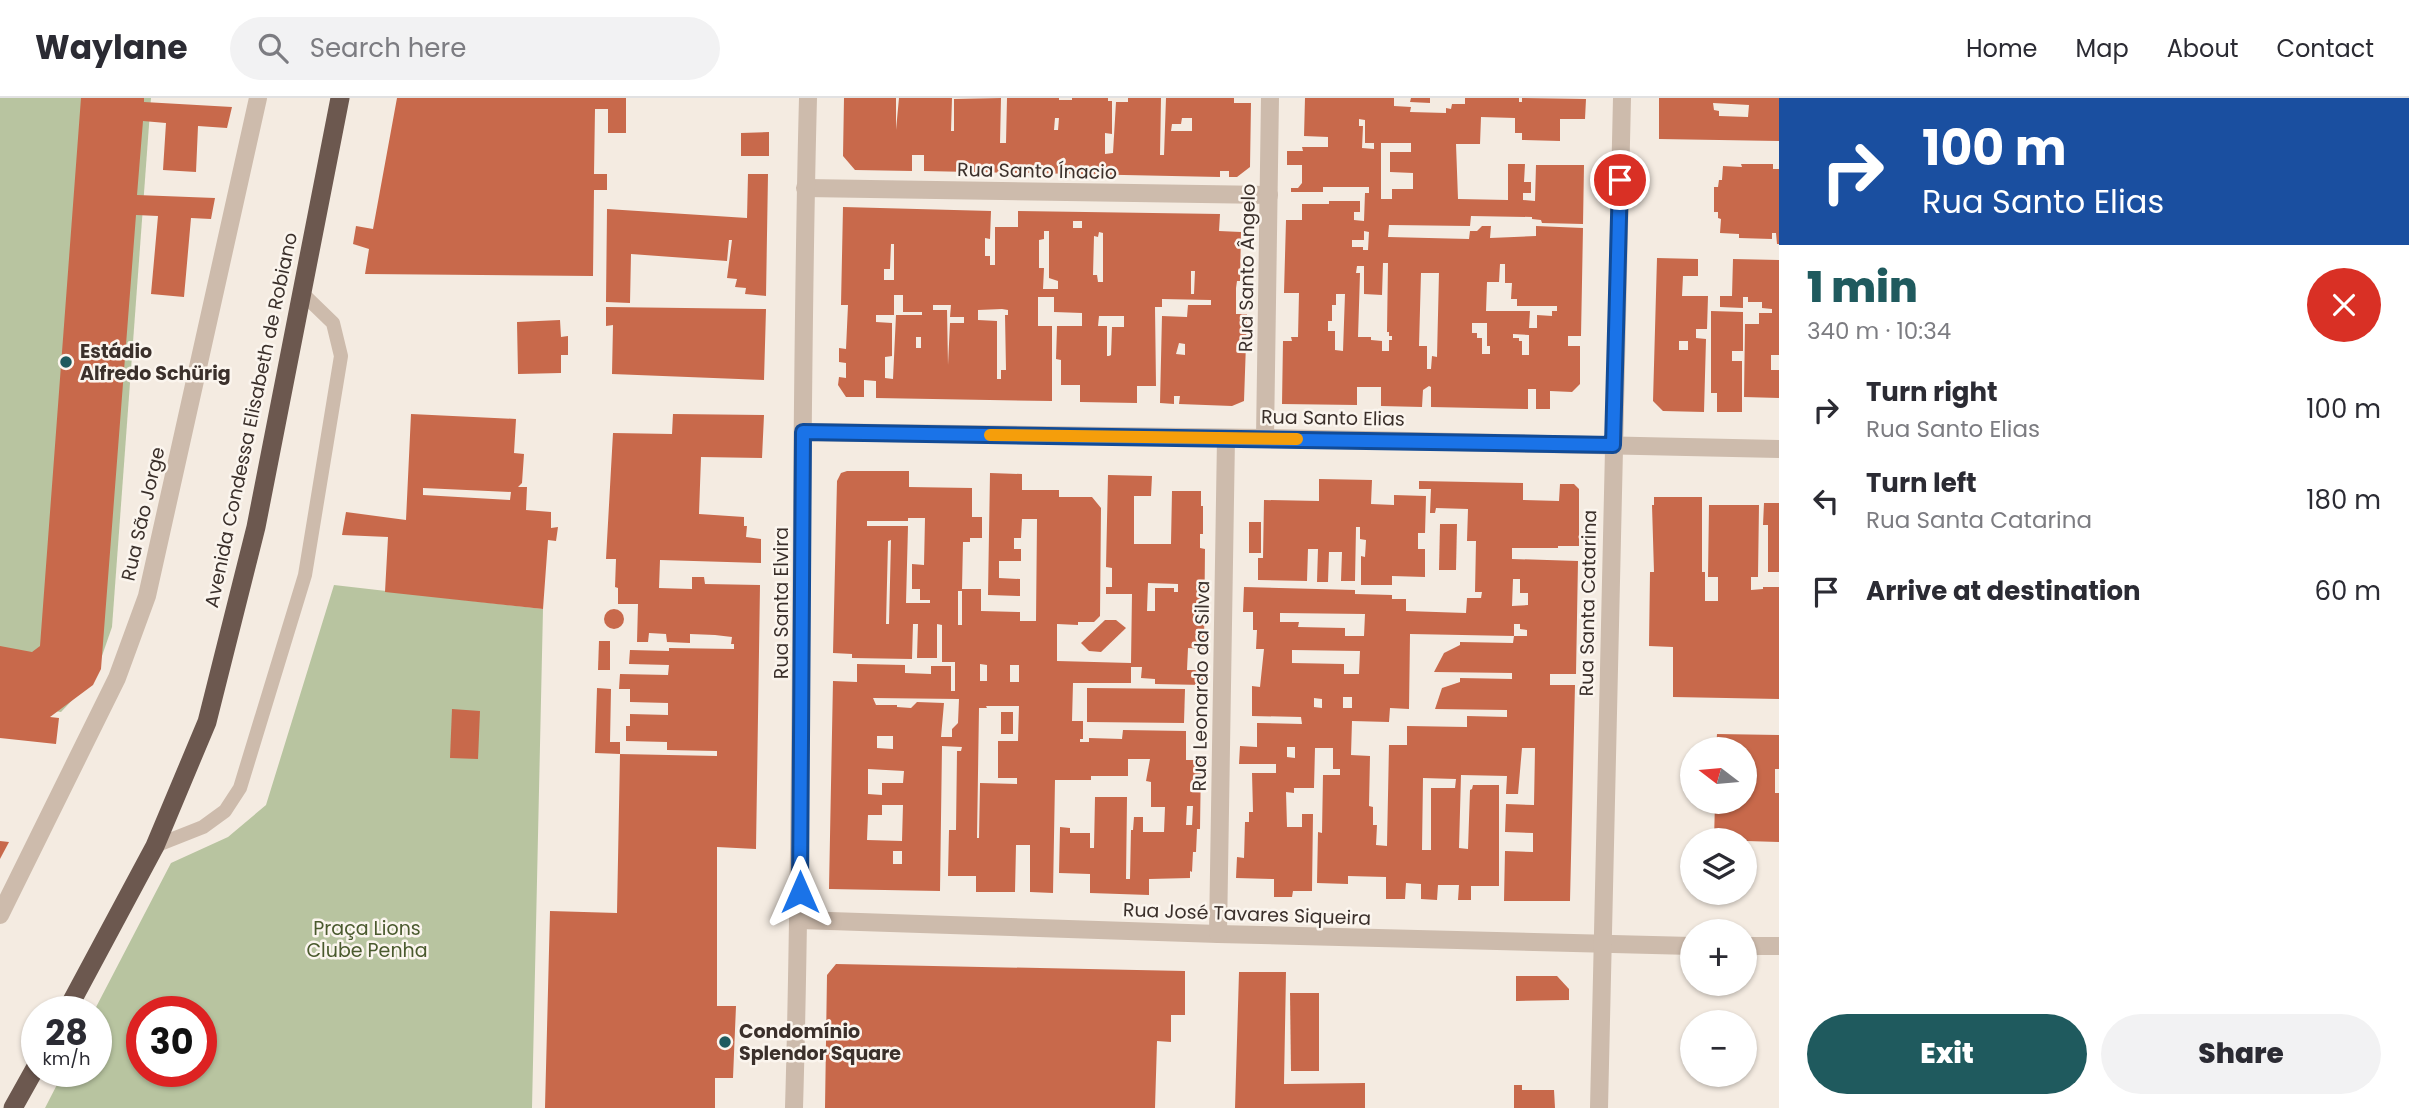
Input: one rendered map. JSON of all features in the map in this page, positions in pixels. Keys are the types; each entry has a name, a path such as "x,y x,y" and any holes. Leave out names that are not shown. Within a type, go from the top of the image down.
{"highway":[{"name":"Avenida Condessa Elisabeth de Robiano","path":"74,996 155,846 207,723 256,527 340,98"},
{"path":"13,1108 25,1087"}],"street":[{"name":"Rua São Jorge","path":"0,915 117,678 147,596 258,98"},
{"name":"Rua Santa Elvira","path":"794,1108 800,920 805,188 808,98"},
{"name":"Rua Santo Ângelo","path":"1265,438 1270,98"},
{"name":"Rua Santa Catarina","path":"1598,1108 1622,98"},
{"name":"Rua Santo Ínacio","path":"805,188 1269,195"},
{"name":"Rua Santo Elias","path":"803,432 1779,449"},
{"name":"Rua Leonardo da Silva","path":"1218,934 1226,438"},
{"name":"Rua José Tavares Siqueira","path":"800,920 1680,946"},
{"path":"1757,946 1779,946"}],"lane":[{"path":"155,846 203,827 225,811 240,788 305,575 341,356 333,323 302,293"}],"green space":[{"name":"Estádio Alfredo Schürig","path":"0,98 151,98 112,627 95,676 61,712 0,703"},
{"name":"Praça Lions Clube Penha","path":"334,585 543,609 532,1108 45,1108 56,1087 112,1087 112,996 102,996 171,863 228,837 266,805"}],"building":[{"path":"81,98 144,98 144,102 232,107 227,128 198,126 196,172 163,170 166,123 143,121 137,195 215,198 211,219 191,218 184,297 151,294 158,216 136,215 101,669 93,685 50,717 59,718 56,744 0,738 0,646 32,652 40,646"},
{"path":"397,98 626,98 626,133 608,133 608,109 595,109 594,174 607,174 607,190 594,190 593,276 365,274 369,249 353,244 356,226 373,229"},
{"path":"844,98 896,98 896,130 899,98 952,98 951,131 954,131 954,99 1001,98 1000,143 1006,143 1007,98 1108,98 1108,101 1112,101 1112,134 1105,133 1105,154 1113,153 1116,102 1128,102 1128,98 1161,98 1160,155 1164,155 1166,98 1234,98 1234,103 1251,103 1250,167 1237,177 1229,177 1229,171 1220,171 1220,177 924,171 924,155 912,155 912,171 855,170 843,156","holes":["1055,118 1059,118 1058,130 1054,130","1182,118 1192,118 1192,131 1171,131 1172,124 1181,124"]},
{"path":"1305,98 1394,98 1394,106 1411,107 1410,112 1446,113 1446,108 1451,109 1452,104 1465,104 1465,98 1519,98 1519,102 1522,102 1522,98 1586,99 1585,119 1560,119 1560,141 1522,140 1522,133 1515,133 1515,118 1481,117 1480,144 1456,144 1458,199 1508,200 1508,164 1525,164 1524,182 1531,182 1531,193 1523,193 1523,200 1535,201 1536,165 1584,165 1583,224 1542,223 1532,217 1471,216 1470,226 1389,225 1388,237 1469,239 1470,231 1477,231 1482,226 1491,226 1490,238 1536,236 1536,226 1583,228 1581,336 1568,336 1568,346 1580,346 1580,384 1572,392 1550,391 1550,409 1536,409 1536,389 1528,389 1528,409 1431,407 1429,386 1423,390 1422,407 1381,406 1381,387 1357,387 1357,405 1282,404 1283,341 1292,341 1291,337 1298,337 1299,293 1284,293 1286,220 1302,220 1302,204 1360,201 1360,212 1354,212 1354,220 1364,221 1365,193 1369,193 1369,187 1323,187 1323,192 1291,192 1291,188 1298,188 1302,183 1302,165 1287,165 1287,151 1303,151 1302,147 1328,147 1328,137 1304,136","holes":["1359,119 1365,120 1365,143 1374,143 1374,149 1362,148 1363,126 1359,126","1381,143 1411,143 1411,152 1390,152 1390,172 1413,173 1413,189 1392,189 1392,199 1381,199","1364,231 1369,232 1368,250 1352,247 1352,240 1364,240","1383,263 1388,263 1387,332 1392,336 1392,340 1389,340 1389,351 1382,351 1382,341 1371,340 1371,337 1358,337 1360,273 1356,273 1357,266 1364,266 1364,294 1382,295","1500,264 1505,264 1505,283 1512,283 1511,299 1517,299 1517,306 1557,306 1557,311 1552,311 1552,316 1537,315 1537,328 1529,328 1530,311 1486,311 1487,282 1499,282","1421,273 1439,273 1437,357 1432,356 1431,369 1427,369 1427,346 1419,346","1336,294 1345,294 1343,351 1335,350 1335,331 1328,331 1328,321 1332,321 1332,305 1336,305","1472,323 1487,323 1487,346 1490,346 1490,354 1482,354 1482,338 1477,338 1477,333 1472,333","1513,334 1529,335 1529,355 1522,355 1522,341 1519,341 1519,338 1513,338"]},
{"path":"1411,98 1430,98 1430,103 1410,102"},
{"path":"1659,98 1779,98 1779,141 1659,139","holes":["1713,103 1749,105 1748,117 1719,116"]},
{"path":"769,132 769,156 741,156 741,133"},
{"path":"1741,164 1773,164 1773,169 1779,169 1779,244 1776,233 1772,233 1772,239 1739,238 1739,234 1720,233 1721,219 1718,218 1718,212 1714,212 1714,187 1718,187 1719,180 1722,180 1723,166 1742,167"},
{"path":"748,174 768,174 766,296 745,294 746,288 735,287 737,279 727,278 732,240 729,240 727,261 631,254 630,303 606,302 607,209 747,218"},
{"path":"843,207 991,211 990,239 985,238 985,256 990,256 990,265 995,265 995,227 1018,227 1018,211 1220,214 1219,231 1241,232 1236,314 1247,314 1244,401 1232,406 1179,404 1180,396 1174,396 1174,404 1160,403 1162,316 1187,317 1188,305 1211,305 1211,300 1162,299 1162,307 1155,307 1156,386 1137,386 1137,403 1080,402 1080,385 1061,385 1061,360 1056,359 1057,326 1082,326 1082,313 1054,312 1054,297 1038,297 1038,326 1052,326 1052,401 876,398 876,381 864,380 864,397 846,397 838,385 839,377 846,378 846,363 839,362 839,348 846,349 848,305 841,305","holes":["1073,221 1082,221 1082,228 1073,228","1044,231 1049,231 1049,278 1058,281 1058,289 1043,289 1044,268 1039,268 1039,240 1044,239","1099,232 1103,233 1103,282 1098,282 1097,275 1093,275 1094,236 1098,237","891,244 894,244 894,280 884,280 884,269 890,269","1191,271 1195,271 1194,294 1191,294","894,295 903,295 903,312 922,312 922,315 896,315 893,379 885,378 885,357 892,356 892,323 876,322 876,315 894,315","933,305 951,305 950,317 964,317 964,323 950,323 948,365 947,310 933,310","978,310 1008,310 1008,315 1005,315 1006,370 1001,370 1001,379 997,379 997,321 978,320","1099,316 1124,316 1124,327 1112,327 1111,355 1107,356 1107,326 1098,326","916,337 921,337 921,348 916,348","1179,343 1185,344 1185,355 1176,354"]},
{"path":"1657,258 1698,259 1698,276 1683,276 1682,296 1708,296 1707,329 1696,329 1696,338 1706,339 1704,412 1663,411 1653,401","holes":["1679,341 1688,341 1688,350 1679,350"]},
{"path":"1733,259 1779,260 1779,355 1771,355 1771,370 1779,370 1779,398 1744,397 1745,324 1759,324 1759,313 1772,313 1772,309 1762,308 1762,302 1748,302 1748,297 1743,297 1743,308 1720,307 1720,296 1732,296"},
{"path":"606,307 766,309 764,380 612,374 613,325 606,326"},
{"path":"1711,311 1743,312 1743,351 1732,351 1732,361 1742,361 1742,412 1717,412 1717,393 1711,393"},
{"path":"560,320 561,337 568,336 568,355 561,355 561,373 518,374 517,322"},
{"path":"411,414 516,419 514,453 524,454 522,483 518,487 527,487 526,510 551,512 551,528 558,527 556,541 548,540 543,609 385,592 388,537 342,535 346,512 406,520","holes":["423,488 511,492 510,500 423,495"]},
{"path":"673,414 764,415 762,458 701,457 699,514 744,517 746,537 761,539 761,563 660,560 659,588 692,589 692,577 704,577 705,584 760,585 756,849 717,847 717,1006 736,1006 733,1078 715,1078 715,1108 545,1108 550,911 617,913 620,754 717,756 717,751 667,750 667,742 626,741 626,726 630,726 630,714 668,715 668,703 630,702 630,689 619,689 620,674 668,675 669,665 629,664 630,650 734,649 734,644 731,644 732,637 715,635 690,634 690,643 667,642 666,634 649,633 648,642 637,642 638,604 618,604 618,588 615,587 616,559 606,559 613,433 672,434"},
{"path":"909,471 909,487 972,488 972,517 982,517 982,538 970,538 970,542 963,542 962,589 981,589 981,611 1020,612 1020,621 1036,621 1037,519 1022,519 1021,538 1014,538 1014,549 1021,549 1021,561 999,561 999,578 1020,579 1020,596 988,595 990,473 1022,474 1022,490 1059,490 1059,497 1092,497 1101,508 1100,616 1094,622 1078,622 1078,625 1057,624 1057,661 1131,663 1132,594 1106,594 1106,587 1112,587 1112,568 1106,567 1108,475 1152,476 1151,496 1134,496 1134,544 1171,544 1172,491 1201,491 1203,534 1200,534 1200,548 1205,549 1204,649 1188,648 1187,670 1203,670 1203,685 1155,684 1155,679 1141,678 1142,667 1131,667 1131,683 1073,683 1072,721 1083,721 1083,739 1080,739 1080,742 1089,742 1089,738 1122,739 1123,730 1186,731 1186,760 1201,760 1200,829 1197,829 1196,852 1193,852 1190,878 1149,879 1149,895 1090,893 1090,874 1059,873 1060,827 1070,828 1070,833 1090,833 1090,848 1094,848 1095,797 1127,797 1126,879 1130,879 1131,830 1134,817 1143,817 1143,832 1164,832 1165,807 1151,807 1151,782 1146,781 1150,759 1128,759 1128,776 1055,780 1053,893 1030,892 1030,845 1016,845 1015,892 976,892 976,876 948,876 949,830 956,830 957,751 961,751 962,747 942,746 940,891 829,889 833,681 857,682 857,664 905,665 905,673 931,674 931,666 951,666 951,691 955,691 955,662 942,662 942,625 937,624 937,658 917,658 918,624 913,624 912,659 852,658 852,654 833,653 837,481 841,473","holes":["908,518 925,518 924,565 912,564 912,589 920,589 920,600 930,600 930,603 906,603 908,526 867,526 867,521 908,521","891,540 889,624 886,624 888,541","1148,583 1178,584 1178,592 1174,592 1174,588 1155,588 1155,611 1147,611","958,591 962,591 962,625 958,625","980,664 987,665 987,681 980,681","1010,665 1019,665 1019,682 1010,682","873,698 959,699 958,723 952,729 952,737 941,737 944,703 917,702 911,708 876,705","1019,706 1018,741 998,741 998,778 1017,778 1017,784 980,783 977,838 979,708","877,736 893,736 893,749 877,748","868,769 904,771 903,783 882,783 882,795 868,794","882,805 903,805 902,841 867,840 868,815 882,815","1187,806 1193,806 1192,825 1186,825","893,851 902,851 902,864 893,864"]},
{"path":"1319,479 1372,480 1371,504 1394,505 1394,495 1426,496 1425,533 1418,533 1418,549 1425,549 1425,577 1392,576 1392,585 1361,585 1361,556 1365,557 1366,540 1360,539 1360,527 1356,527 1355,581 1341,581 1342,552 1329,552 1328,582 1317,582 1318,549 1308,549 1307,581 1258,580 1258,558 1263,558 1264,500 1319,501"},
{"path":"1419,481 1523,483 1523,500 1559,501 1560,484 1574,484 1579,489 1579,546 1512,548 1512,559 1578,561 1576,674 1550,674 1550,685 1575,685 1570,901 1504,901 1505,851 1533,852 1533,833 1505,832 1506,804 1534,805 1535,748 1522,748 1518,794 1506,794 1507,776 1461,775 1459,848 1468,849 1470,790 1473,785 1499,785 1499,886 1471,886 1471,900 1458,900 1459,885 1438,885 1437,900 1421,899 1421,884 1406,883 1405,899 1386,899 1386,877 1348,876 1348,884 1317,883 1318,832 1322,833 1323,775 1340,775 1340,769 1333,769 1333,748 1315,748 1314,788 1294,788 1294,793 1286,792 1287,827 1302,827 1302,814 1313,814 1312,891 1293,891 1292,897 1274,897 1274,879 1236,878 1237,857 1244,858 1245,822 1249,822 1249,812 1253,812 1252,773 1276,773 1276,764 1239,764 1240,746 1257,747 1257,723 1302,724 1301,717 1252,716 1252,686 1260,687 1264,649 1256,649 1257,630 1253,630 1253,612 1243,612 1244,587 1355,590 1355,594 1392,595 1392,599 1406,599 1406,611 1466,613 1467,598 1481,598 1482,592 1475,592 1476,541 1467,541 1468,509 1436,508 1435,513 1430,513 1431,489 1419,489","holes":["1513,579 1520,579 1520,593 1528,593 1528,605 1512,606","1280,613 1365,614 1364,636 1345,636 1345,628 1298,627 1299,622 1280,622","1514,624 1520,624 1520,629 1527,630 1527,636 1514,636","1410,634 1514,636 1513,643 1460,642 1460,645 1444,653 1434,672 1512,673 1512,679 1460,678 1460,682 1442,688 1435,709 1507,710 1507,717 1467,716 1467,727 1407,726 1407,745 1389,745 1387,846 1376,845 1377,825 1373,825 1373,807 1369,806 1370,756 1351,755 1352,721 1389,722 1390,708 1409,709","1292,650 1360,651 1359,674 1344,674 1344,664 1292,663","1343,697 1352,697 1352,708 1343,708","1314,698 1322,699 1322,708 1314,707","1287,747 1295,747 1295,758 1287,757","1423,778 1456,779 1455,788 1431,788 1431,850 1422,850"]},
{"path":"1654,497 1702,497 1702,572 1705,572 1705,601 1718,601 1718,577 1708,577 1709,505 1759,505 1758,577 1751,577 1751,590 1779,587 1779,699 1673,697 1673,647 1649,646 1650,572 1654,572"},
{"path":"1764,503 1779,503 1779,572 1768,572 1768,525 1763,525"},
{"path":"1249,522 1261,522 1261,553 1249,553"},
{"path":"1440,524 1457,524 1456,570 1439,570"},
{"path":"614,609 621,612 624,619 621,626 614,629 607,626 604,619 607,612"},
{"path":"1105,620 1116,620 1126,628 1101,652 1089,651 1081,643"},
{"path":"599,641 610,641 610,670 598,670"},
{"path":"597,688 611,689 610,742 620,742 620,754 595,753"},
{"path":"1087,688 1185,689 1184,723 1087,722"},
{"path":"452,709 480,711 478,759 450,758"},
{"path":"1001,712 1013,712 1013,734 1001,734"},
{"path":"1717,734 1779,735 1779,769 1775,769 1775,793 1779,793 1779,842 1757,841 1757,828 1714,828 1715,814 1757,814 1757,737 1717,737"},
{"path":"0,841 9,842 0,859"},
{"path":"836,964 1185,971 1185,1015 1171,1015 1171,1042 1157,1041 1155,1108 825,1108 827,975"},
{"path":"1239,972 1286,972 1284,1084 1365,1083 1365,1108 1235,1108"},
{"path":"1516,976 1557,976 1569,989 1569,1000 1516,1001"},
{"path":"1290,993 1319,993 1319,1071 1291,1071"},
{"path":"1514,1085 1522,1085 1522,1090 1554,1090 1555,1108 1514,1108"}],"slow traffic":[{"path":"990,435 1297,439"}],"place":[{"name":"Estádio Alfredo Schürig","path":"66,362"},
{"name":"Condomínio Splendor Square","path":"725,1042"}],"route":[{"path":"800,892 803,432 1613,445 1620,180"}]}
